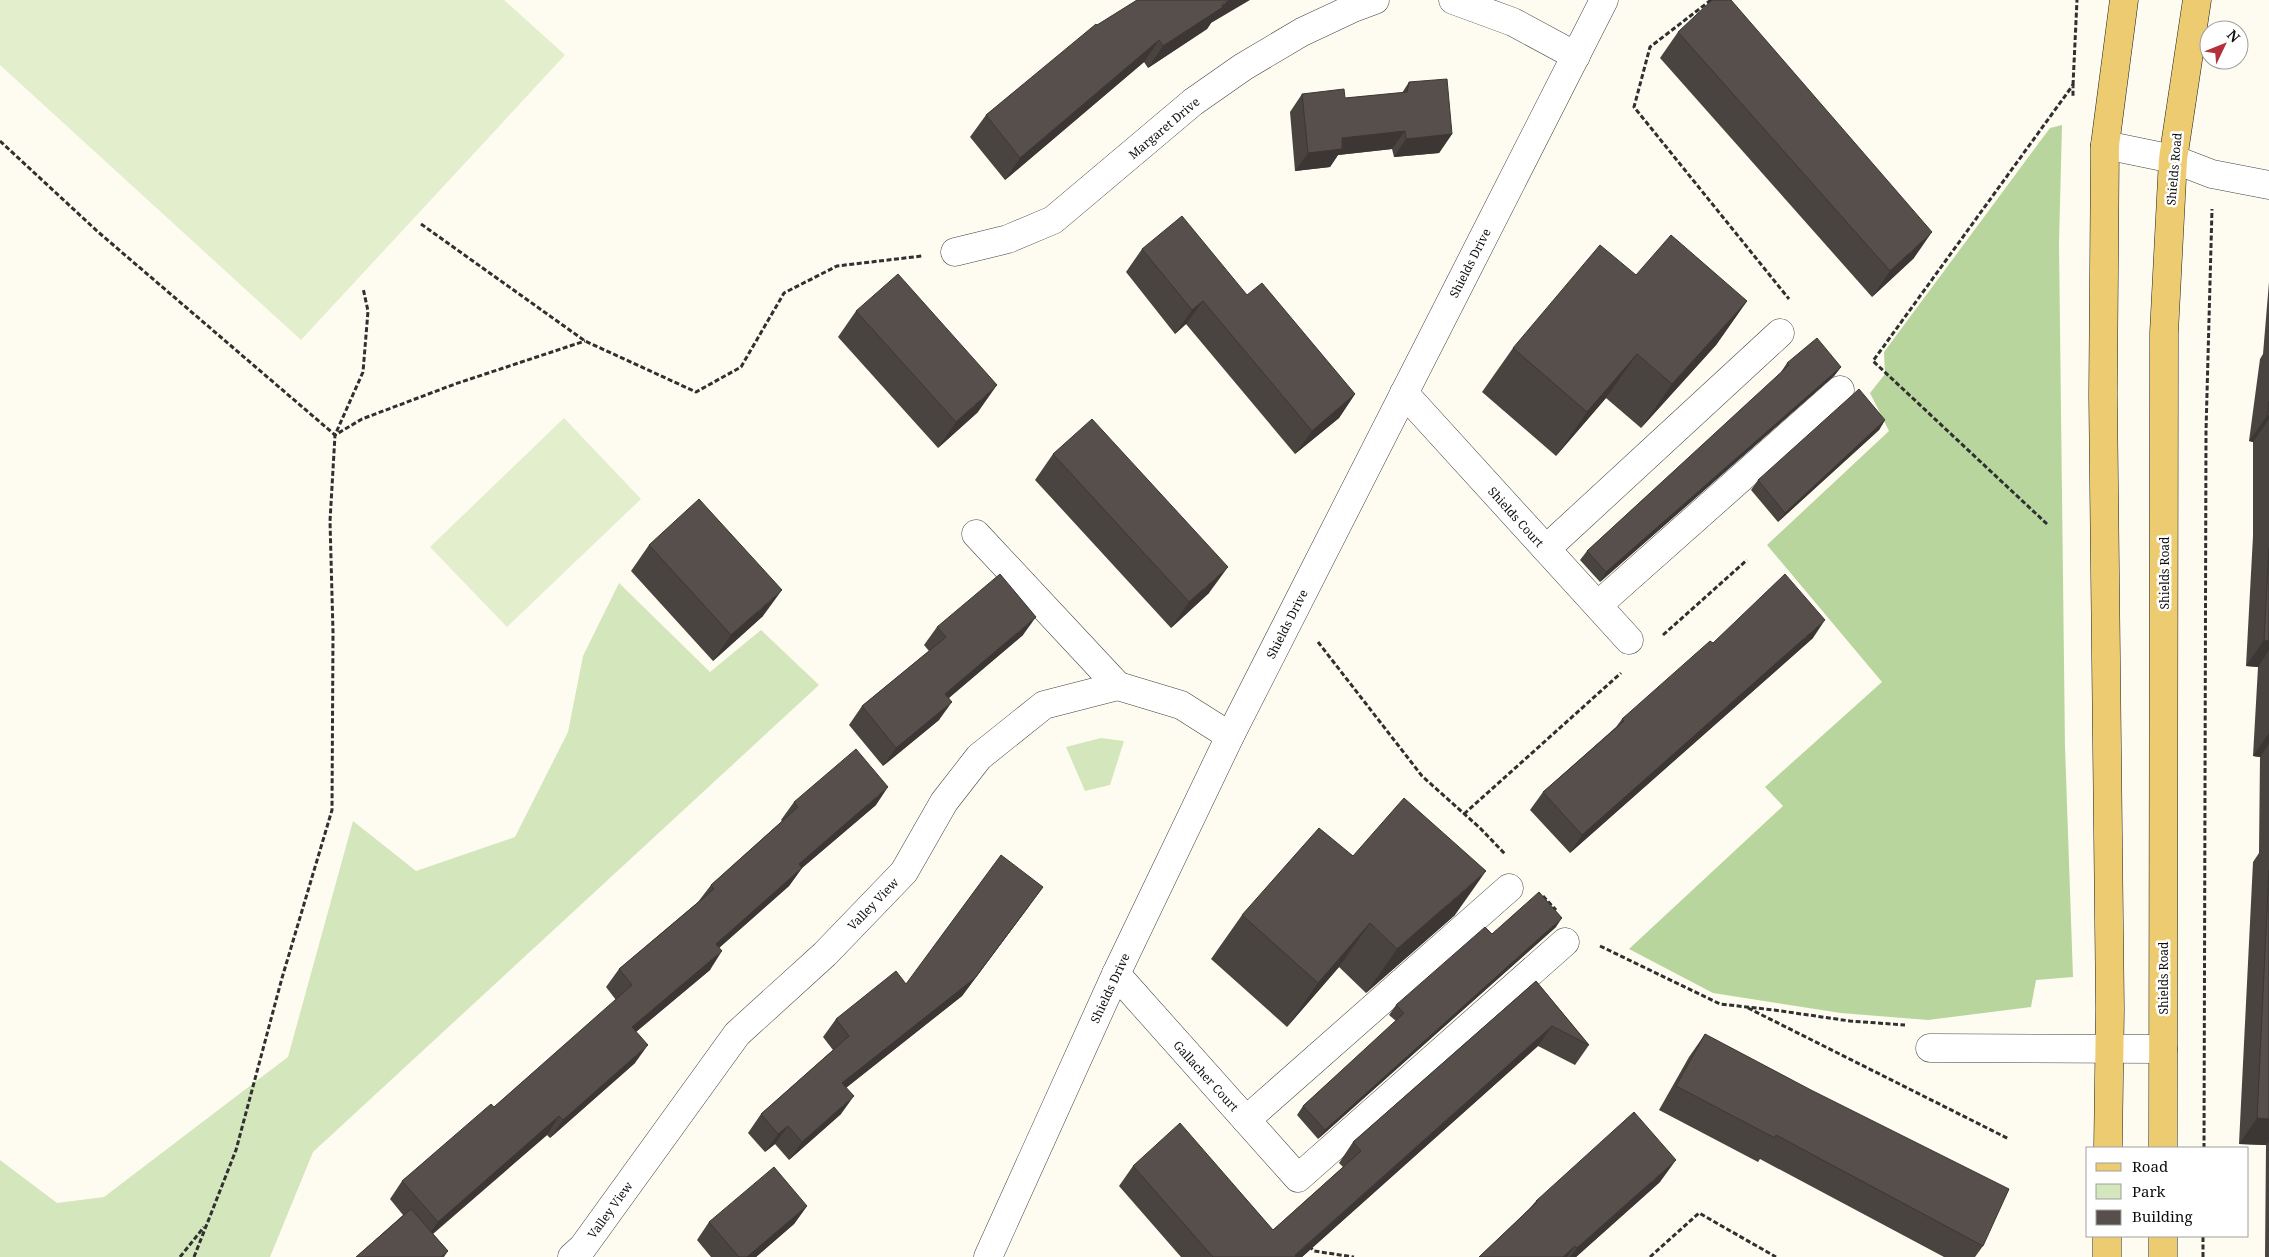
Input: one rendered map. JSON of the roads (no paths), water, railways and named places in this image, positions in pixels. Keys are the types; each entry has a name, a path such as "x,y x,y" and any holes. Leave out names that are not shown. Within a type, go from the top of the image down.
{"main road":[{"path":"2108,1147 2110,1048 2102,395 2105,145 2124,0"},
{"name":"Shields Road","path":"2163,1147 2164,334 2173,159 2197,0"},
{"path":"2107,1237 2107,1257"},
{"path":"2163,1237 2163,1257"}],"street":[{"name":"Margaret Drive","path":"955,252 1008,239 1053,220 1193,102 1243,67 1302,32 1375,0"},
{"path":"1453,0 1513,22 1576,56"},
{"name":"Shields Drive","path":"988,1257 1116,974 1230,736 1604,0"},
{"path":"2105,145 2173,159 2212,174 2269,185"},
{"path":"1546,549 1780,333"},
{"path":"1598,605 1840,390"},
{"name":"Shields Court","path":"1404,393 1629,640"},
{"path":"976,534 1118,686 1181,705 1230,736"},
{"name":"Valley View","path":"572,1257 583,1247 737,1034 826,954 904,872 944,802 979,757 1044,706 1118,686"},
{"path":"1246,1120 1509,888"},
{"name":"Gallacher Court","path":"1116,974 1298,1178 1563,929"},
{"path":"1930,1048 2163,1049"}]}
